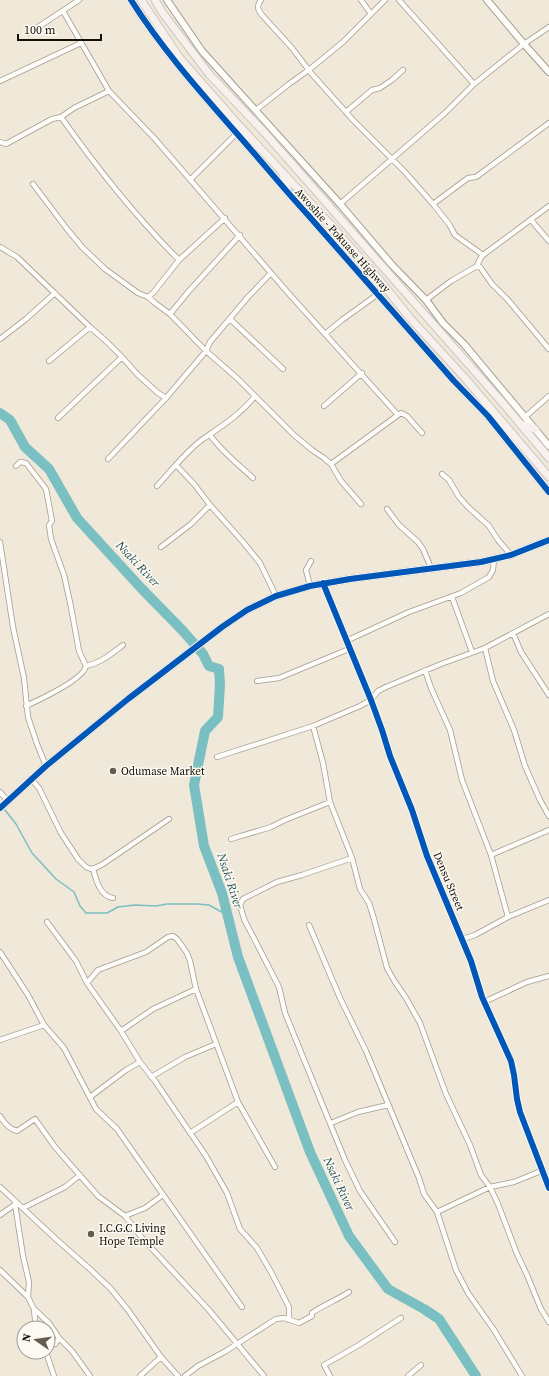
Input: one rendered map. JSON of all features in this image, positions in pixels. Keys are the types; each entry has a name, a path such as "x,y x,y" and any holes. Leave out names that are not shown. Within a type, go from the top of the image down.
{"main road":[{"name":"Awoshie - Pokuase Highway","path":"141,0 179,57 331,225 549,477"},
{"name":"Awoshie - Pokuase Highway","path":"155,0 162,12 210,74 264,132 501,401 549,458"},
{"path":"282,172 288,194"},
{"path":"520,424 535,428"}],"street":[{"path":"29,33 79,0"},
{"path":"130,0 147,26 176,63 288,194 454,381 488,416 549,492"},
{"path":"167,0 202,51 340,204 392,265 426,300 443,323 464,344 549,446"},
{"path":"261,0 258,10 346,112 433,204 446,219 455,235 483,254"},
{"path":"361,0 371,14"},
{"path":"256,110 288,84 310,69 342,42 385,0"},
{"path":"399,0 474,84"},
{"path":"487,0 549,72"},
{"path":"63,11 80,43 109,91 225,218 271,273 398,414"},
{"path":"340,204 445,113 474,84 524,44 549,27"},
{"path":"0,81 66,51 80,43"},
{"path":"346,112 372,90 380,88 403,70"},
{"path":"0,142 6,144 109,91"},
{"path":"61,117 110,183 143,223 179,260"},
{"path":"433,204 468,178 476,177 549,123"},
{"path":"190,180 237,133"},
{"path":"33,184 82,247 111,273 138,293 148,296 154,303 170,314 206,351 237,378 294,435 331,464 341,481 361,504"},
{"path":"426,300 451,281 477,266 483,254 549,206"},
{"path":"148,296 153,294 179,260 225,218"},
{"path":"531,220 549,241"},
{"path":"170,314 240,235"},
{"path":"0,247 17,257 122,356 137,374 158,393 166,398"},
{"path":"477,266 480,267 492,284 508,300 549,349"},
{"path":"108,459 166,398 206,351 210,342 271,273"},
{"path":"0,339 55,294"},
{"path":"325,334 378,294"},
{"path":"230,319 283,369"},
{"path":"49,361 90,327"},
{"path":"58,418 122,356"},
{"path":"324,406 362,374"},
{"path":"157,486 191,450 203,439 242,410 255,396"},
{"path":"525,417 549,396"},
{"path":"331,464 398,414 401,413 407,416 422,433"},
{"path":"210,435 218,446 253,478"},
{"path":"16,466 20,462 26,463 46,489 52,521 49,525 52,539 64,575 79,651 86,666 83,673 47,696 26,706"},
{"path":"176,465 194,484 260,563 276,596"},
{"path":"442,474 468,507 489,526 510,555"},
{"path":"161,547 191,524 210,505"},
{"path":"387,509 400,525 418,542 431,568"},
{"path":"0,808 46,766 128,699 192,651 204,640 247,610 276,596 310,586 481,562 510,555 549,540"},
{"path":"0,542 13,628 24,678 26,706 32,730 46,766"},
{"path":"346,641 410,612 452,597 489,577 494,559"},
{"path":"310,586 306,570 311,561"},
{"name":"Densu Street","path":"323,583 371,700 390,756 412,810 427,856 463,939 471,961 477,986 511,1061 520,1112 541,1171 549,1188"},
{"path":"452,597 472,652"},
{"path":"217,757 313,726 371,700 378,691 425,670 485,648 549,614"},
{"path":"513,634 521,652 549,695"},
{"path":"86,666 104,660 123,645"},
{"path":"485,648 489,668 514,730 525,766 549,816"},
{"path":"257,681 279,678 349,649"},
{"path":"425,670 431,688 450,730 462,780 491,855 508,917"},
{"path":"313,726 323,763 330,802 352,858 360,889 369,904 387,968 420,1023 446,1094 470,1145 482,1175 490,1187 541,1309 549,1322"},
{"path":"31,779 39,788 61,833 78,859 86,867 93,869 103,864 169,819"},
{"path":"0,792 8,801"},
{"path":"231,839 271,827 330,802"},
{"path":"491,855 549,830"},
{"path":"352,858 277,882 243,899 240,902 240,908 279,987 285,1013 331,1122 345,1160 360,1191 395,1242"},
{"path":"93,869 96,880 106,896 113,898"},
{"path":"463,939 475,935 479,931 508,917 549,900"},
{"path":"47,922 76,962 87,983 134,1049 140,1062 206,1156 221,1181 240,1229 254,1244 264,1258 289,1307 289,1320"},
{"path":"309,925 340,998 366,1051 419,1178 424,1194 437,1212 456,1270 468,1293 494,1330 522,1376"},
{"path":"87,983 98,970 146,952 168,937 173,936 177,938 187,953 190,961 196,989 238,1102 275,1167"},
{"path":"0,952 28,995 44,1025 64,1048 96,1108 117,1129 242,1307"},
{"path":"484,1002 527,982 549,977"},
{"path":"121,1031 153,1009 196,989"},
{"path":"0,1040 44,1025"},
{"path":"151,1077 185,1057 216,1044"},
{"path":"90,1097 126,1070 140,1062"},
{"path":"190,1133 238,1102"},
{"path":"331,1122 358,1112 388,1105"},
{"path":"0,1116 7,1126 17,1131 36,1119 55,1147 98,1196 126,1216 142,1238 209,1310 264,1376"},
{"path":"437,1212 490,1187 514,1182 541,1171"},
{"path":"23,1208 64,1187 80,1175"},
{"path":"0,1187 16,1204 23,1208 111,1289 128,1310 161,1357 178,1376"},
{"path":"126,1216 145,1208 163,1195"},
{"path":"0,1215 16,1204"},
{"path":"16,1204 29,1282 28,1296"},
{"path":"0,1271 28,1296 34,1309 35,1320"},
{"path":"185,1376 198,1366 237,1344 276,1319 284,1318 299,1322 309,1319 312,1316 312,1313 317,1309 349,1292"},
{"path":"34,1309 49,1323 59,1338 72,1351 90,1376"},
{"path":"330,1376 324,1365 401,1318"},
{"path":"56,1342 59,1338"},
{"path":"140,1376 161,1357"},
{"path":"49,1360 54,1376"},
{"path":"408,1376 421,1365"}],"waterway":[{"name":"Nsaki River","path":"0,413 10,420 25,447 49,469 77,518 141,588 183,631 203,654 209,666 219,669 220,684 218,717 205,731 194,785 204,846 222,893 238,957 310,1152 349,1236 388,1289 439,1319 476,1376"},
{"path":"5,810 16,824 32,853 56,879 74,892 80,906 86,913 107,913 118,907 135,905 156,906 167,904 197,904 209,905 227,915"}],"cycle path":[{"path":"131,0 154,34 192,82 454,381 488,416 549,492"},
{"path":"0,808 46,766 128,699 222,627 247,610 276,596 310,586 350,579 481,562 511,555 549,540"},
{"path":"323,583 371,700 390,756 412,810 427,856 471,961 482,997 511,1061 520,1112 549,1188"}],"place":[{"name":"Odumase Market","path":"113,771"},
{"name":"I.C.G.C Living Hope Temple","path":"91,1234"}]}
